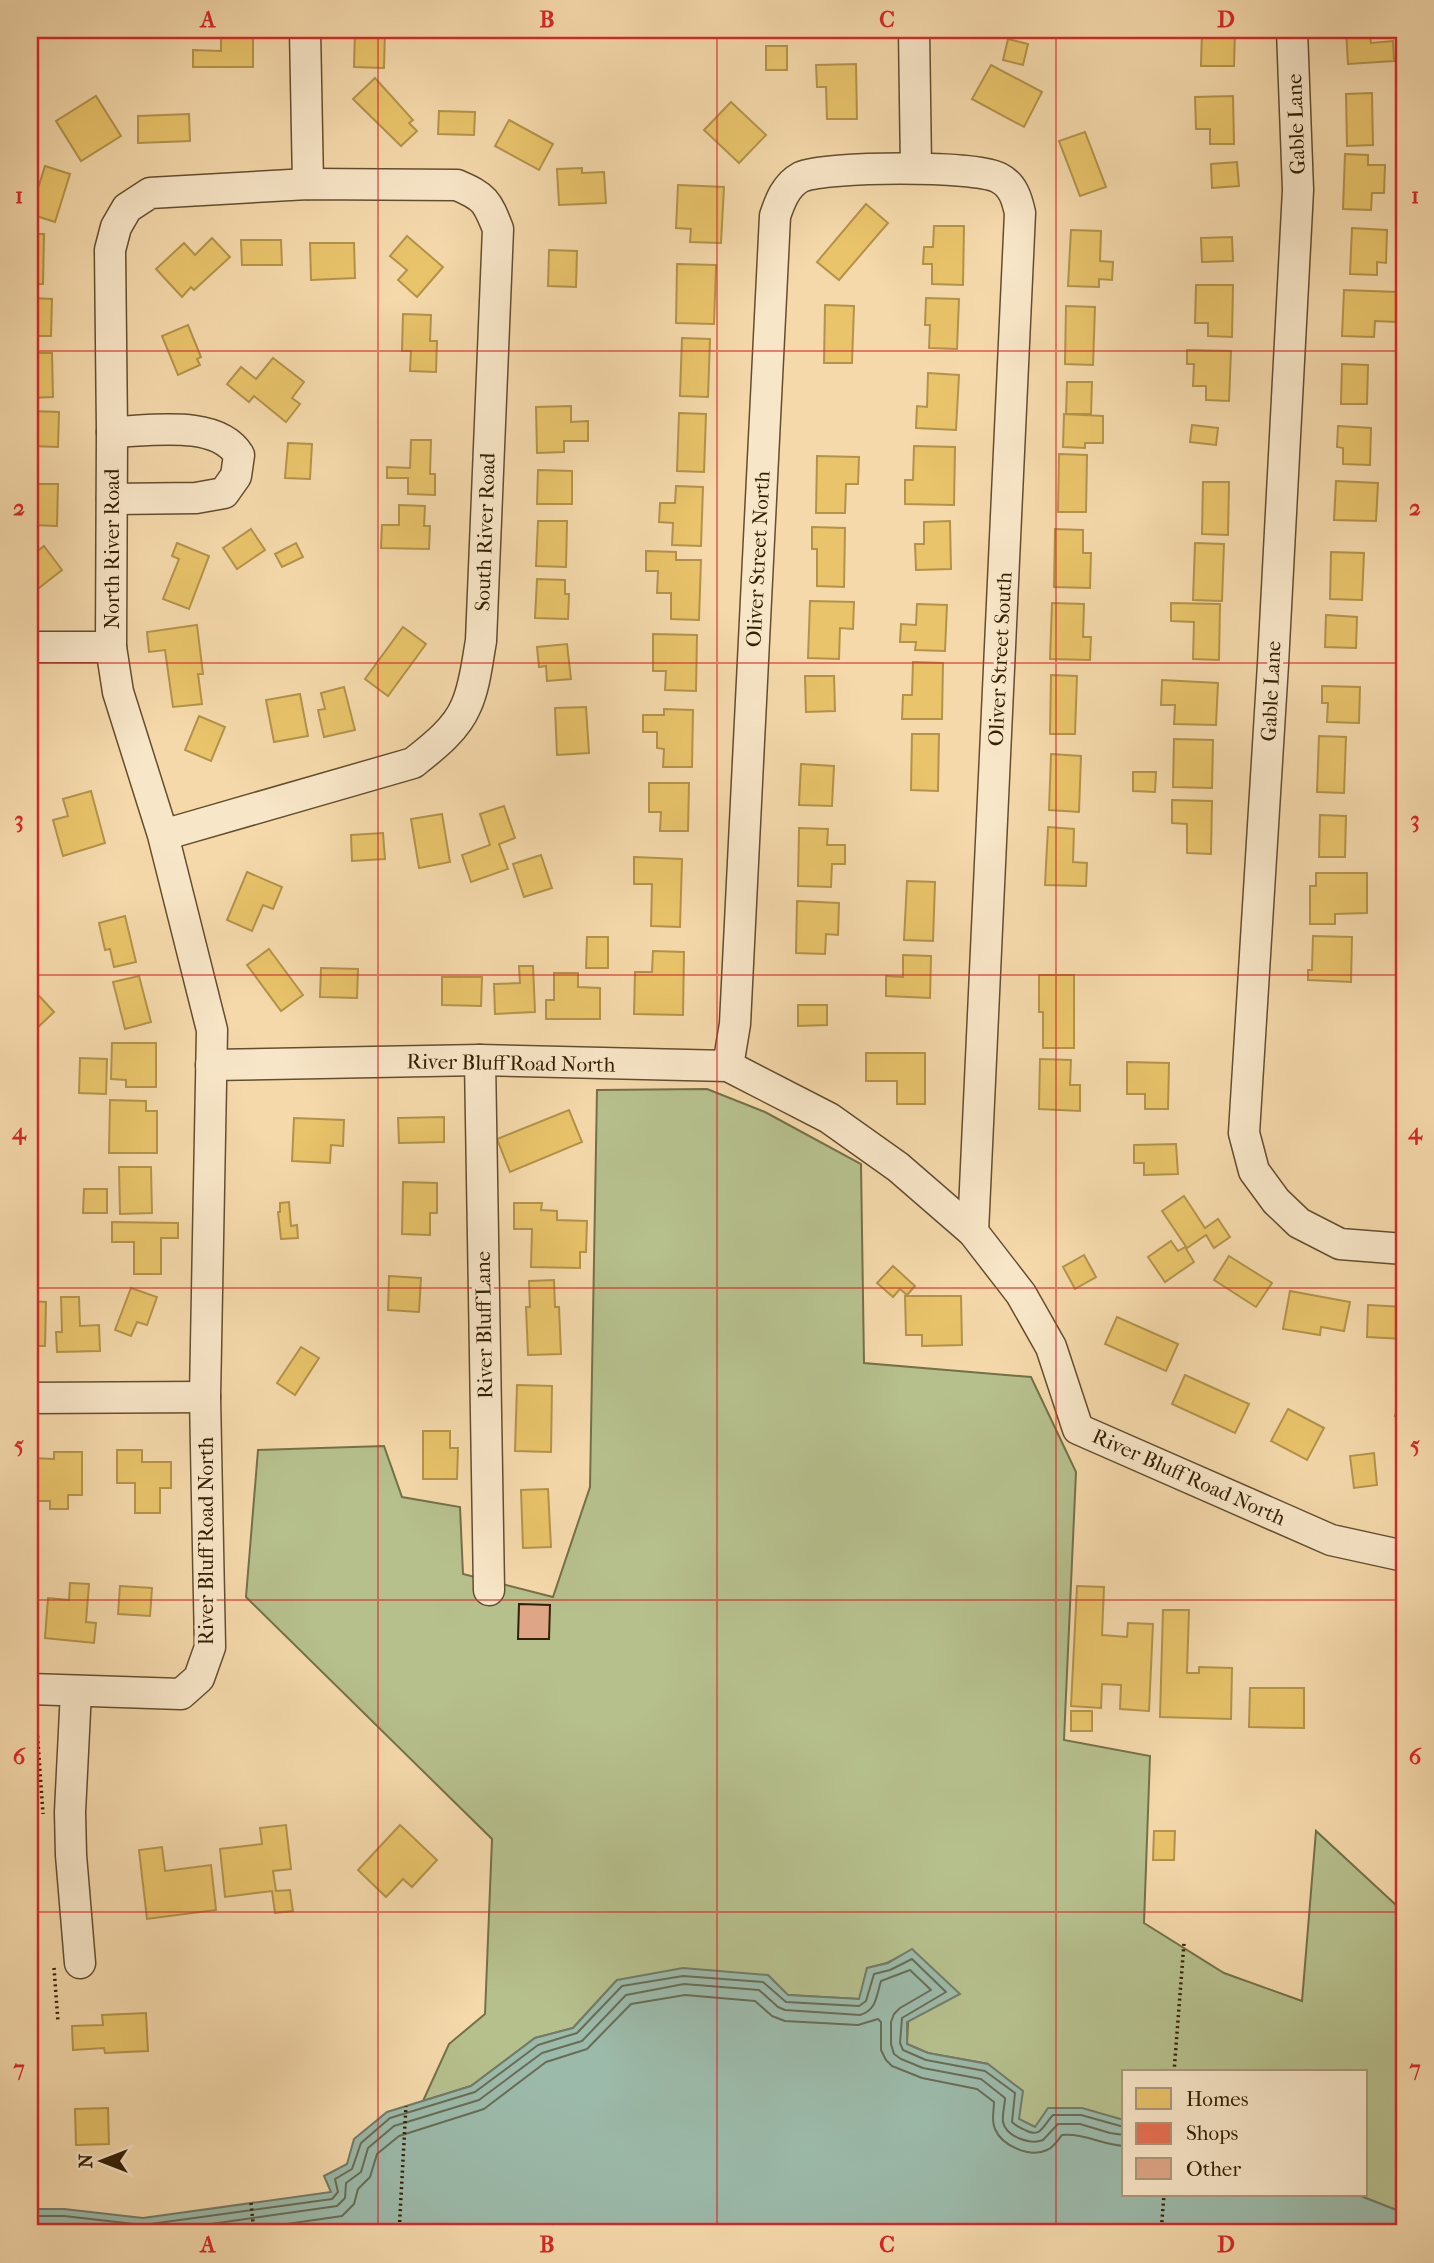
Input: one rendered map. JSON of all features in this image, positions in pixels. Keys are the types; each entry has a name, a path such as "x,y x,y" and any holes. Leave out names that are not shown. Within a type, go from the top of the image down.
{"street":[{"path":"305,30 308,184"},
{"path":"914,30 916,168"},
{"name":"Gable Lane","path":"1292,30 1298,190 1273,664 1244,1133 1254,1171 1276,1201 1299,1223 1340,1244 1404,1249"},
{"name":"Oliver Street North","path":"728,1066 735,1024 775,216 782,194 800,178 818,172 916,168"},
{"name":"Oliver Street South","path":"916,168 982,171 1002,178 1015,193 1020,213 973,1232"},
{"name":"North River Road","path":"211,1065 212,1030 163,835 118,692 111,647 110,250 116,227 127,208 150,193 308,184"},
{"name":"South River Road","path":"163,835 413,763 440,741 465,709 475,675 481,641 498,229 488,203 472,191 457,185 308,184"},
{"path":"112,432 194,430 221,437 232,444 239,455 236,476 224,493 196,498 112,499"},
{"path":"30,647 111,647"},
{"name":"River Bluff Road North","path":"30,1689 181,1694 199,1678 210,1647 205,1397 211,1065 480,1060 728,1066 829,1118 898,1167 973,1232 1021,1294 1051,1347 1078,1429 1331,1539 1404,1556"},
{"name":"River Bluff Lane","path":"480,1060 489,1590"},
{"path":"30,1398 205,1397"},
{"path":"76,1691 70,1812 80,1963"}],"path":[{"path":"1174,2070 1184,1943"},
{"path":"399,2233 406,2106"},
{"path":"1161,2233 1164,2196"},
{"path":"251,2203 254,2233"}],"green space":[{"path":"707,1089 765,1112 861,1164 864,1363 1031,1377 1076,1472 1064,1740 1150,1756 1144,1923 1224,1973 1302,2001 1316,1831 1396,1905 1404,1906 1404,2213 1361,2196 1368,2196 1368,2070 1122,2070 1122,2120 1114,2118 1035,2127 1018,2119 988,2064 928,2053 907,2044 912,1950 887,1963 867,1968 860,1999 787,1995 768,1975 617,1980 573,2028 535,2038 471,2086 423,2101 449,2044 485,2014 492,1839 246,1597 258,1450 384,1446 402,1497 460,1507 463,1574 553,1597 590,1487 597,1090"}],"water":[{"path":"912,1949 960,1994 907,2022 907,2044 928,2053 988,2064 1023,2091 1019,2119 1035,2127 1048,2108 1082,2108 1122,2119 1122,2196 1361,2196 1404,2213 1404,2233 30,2233 30,2209 64,2209 143,2218 331,2192 324,2176 347,2164 354,2139 387,2112 471,2086 535,2038 573,2028 617,1980 683,1968 768,1975 788,1995 859,1999 867,1968 888,1963"}],"building: Homes":[{"path":"221,30 253,30 253,67 193,67 193,50 221,51"},
{"path":"355,30 385,30 384,68 354,67"},
{"path":"1202,30 1235,30 1234,66 1201,66"},
{"path":"1346,30 1369,30 1371,43 1393,41 1394,61 1348,64"},
{"path":"1008,39 1028,44 1023,65 1003,60"},
{"path":"766,46 787,46 787,70 766,70"},
{"path":"856,64 857,119 827,119 826,87 817,87 816,65"},
{"path":"991,65 1042,92 1024,127 972,99"},
{"path":"375,78 413,120 409,123 417,131 401,146 353,99"},
{"path":"1372,93 1373,145 1347,146 1346,94"},
{"path":"96,96 121,136 81,161 56,121"},
{"path":"1233,96 1234,144 1210,144 1210,129 1196,129 1195,97"},
{"path":"731,102 766,135 739,163 704,130"},
{"path":"439,111 475,112 474,135 438,134"},
{"path":"189,114 190,141 138,143 138,116"},
{"path":"509,120 553,144 539,170 495,146"},
{"path":"1085,132 1106,187 1080,196 1059,141"},
{"path":"1345,154 1368,155 1368,165 1385,165 1384,193 1372,193 1371,210 1343,209"},
{"path":"1237,162 1239,186 1212,188 1211,164"},
{"path":"45,166 70,174 55,222 30,214"},
{"path":"582,168 582,173 604,172 606,203 559,205 557,169"},
{"path":"678,185 724,187 721,243 690,242 691,229 676,228"},
{"path":"866,204 888,223 839,280 817,262"},
{"path":"934,226 964,226 963,285 932,284 932,264 923,264 924,247 933,247"},
{"path":"1352,228 1387,230 1386,263 1377,262 1377,275 1350,274"},
{"path":"1071,230 1101,231 1100,261 1113,262 1112,280 1099,279 1099,287 1068,286"},
{"path":"30,234 44,234 43,284 30,284"},
{"path":"407,236 443,267 417,297 398,280 407,270 390,256"},
{"path":"1232,237 1233,261 1202,262 1201,238"},
{"path":"212,238 230,257 194,290 191,287 182,297 156,269 184,243 195,255"},
{"path":"241,240 281,240 282,265 242,265"},
{"path":"310,243 354,243 355,278 311,280"},
{"path":"549,250 577,251 576,287 548,286"},
{"path":"677,264 716,265 714,324 676,323"},
{"path":"1196,285 1233,285 1232,337 1208,336 1208,323 1195,323"},
{"path":"1344,290 1397,292 1396,322 1375,321 1374,337 1342,336"},
{"path":"30,298 52,299 51,336 30,336"},
{"path":"926,298 959,299 957,349 929,348 930,325 925,325"},
{"path":"825,305 854,306 852,363 824,363"},
{"path":"1066,306 1095,307 1093,365 1065,364"},
{"path":"403,314 431,315 430,341 437,341 436,372 410,371 411,351 402,351"},
{"path":"188,325 201,357 197,359 200,365 178,375 162,336"},
{"path":"682,338 710,339 708,397 680,396"},
{"path":"1187,350 1231,351 1229,401 1206,400 1206,386 1193,386 1194,364 1187,364"},
{"path":"30,353 52,353 53,397 30,398"},
{"path":"273,358 304,382 292,398 300,404 286,422 254,396 249,402 227,384 241,367 256,379"},
{"path":"1342,364 1368,365 1367,404 1341,404"},
{"path":"928,373 959,375 956,430 916,428 917,406 927,407"},
{"path":"1067,382 1092,382 1091,414 1066,414"},
{"path":"571,406 571,422 588,421 588,441 564,441 564,452 537,453 536,407"},
{"path":"32,411 59,412 58,447 31,446"},
{"path":"679,413 706,414 704,472 677,471"},
{"path":"1064,414 1103,416 1103,443 1085,443 1085,448 1063,447"},
{"path":"1192,425 1218,428 1216,445 1190,442"},
{"path":"1338,426 1371,428 1370,465 1343,464 1343,448 1337,447"},
{"path":"411,440 431,440 430,474 435,474 435,495 408,494 408,478 387,478 387,467 410,468"},
{"path":"288,443 312,444 310,479 285,478"},
{"path":"914,446 955,447 954,505 905,504 905,480 913,480"},
{"path":"1059,454 1087,455 1086,512 1058,512"},
{"path":"817,456 859,457 858,484 846,484 845,513 816,513"},
{"path":"538,470 572,471 572,504 537,504"},
{"path":"1336,481 1378,483 1376,521 1334,520"},
{"path":"1203,482 1229,482 1228,535 1202,534"},
{"path":"32,484 58,484 57,526 31,525"},
{"path":"676,486 703,487 701,546 672,545 673,523 659,522 660,503 675,503"},
{"path":"399,505 425,506 424,526 430,526 429,549 381,548 382,525 399,525"},
{"path":"538,521 567,521 566,567 536,566"},
{"path":"950,521 951,569 916,570 915,544 924,544 924,522"},
{"path":"812,527 845,528 844,587 817,586 817,549 812,549"},
{"path":"251,529 265,550 237,569 223,548"},
{"path":"1055,529 1083,530 1083,553 1091,553 1090,588 1054,587"},
{"path":"177,543 209,556 189,609 163,599 179,559 172,556"},
{"path":"296,543 303,557 282,567 275,554"},
{"path":"1195,543 1224,544 1222,601 1193,600"},
{"path":"44,546 62,570 30,595 30,557"},
{"path":"646,551 676,552 676,560 701,560 699,620 671,619 671,593 657,593 658,571 646,571"},
{"path":"1331,552 1364,553 1362,600 1330,599"},
{"path":"537,579 565,580 565,594 569,594 568,619 535,618"},
{"path":"810,601 854,602 853,629 840,628 839,659 808,658"},
{"path":"1052,603 1084,604 1083,637 1091,637 1090,660 1050,659"},
{"path":"1171,603 1220,604 1219,660 1193,659 1194,622 1171,621"},
{"path":"917,604 947,605 945,651 915,650 916,642 900,642 901,624 916,625"},
{"path":"1326,615 1357,617 1356,648 1325,647"},
{"path":"197,625 203,674 198,674 202,704 173,707 165,650 149,652 147,632"},
{"path":"403,627 426,644 388,696 365,679"},
{"path":"653,634 697,635 696,691 665,690 666,671 653,671"},
{"path":"567,644 571,679 547,681 546,666 539,667 537,647"},
{"path":"913,662 943,663 942,719 902,719 903,695 912,695"},
{"path":"1051,675 1077,676 1075,734 1050,734"},
{"path":"805,676 834,676 835,711 806,712"},
{"path":"1162,680 1218,683 1216,725 1174,724 1175,705 1161,705"},
{"path":"1322,686 1360,687 1359,723 1327,722 1328,703 1322,703"},
{"path":"344,687 355,730 324,737 318,710 325,709 321,693"},
{"path":"300,694 308,736 274,742 266,700"},
{"path":"586,707 589,753 557,755 555,708"},
{"path":"664,709 693,710 692,767 663,767 664,749 657,748 657,732 643,732 643,715 664,715"},
{"path":"199,716 225,727 211,761 185,750"},
{"path":"912,734 939,734 938,791 911,790"},
{"path":"1319,736 1346,737 1344,793 1317,792"},
{"path":"1174,739 1213,740 1212,788 1173,787"},
{"path":"1051,754 1081,756 1079,812 1049,810"},
{"path":"801,764 834,766 832,806 799,805"},
{"path":"1133,772 1156,772 1155,792 1133,791"},
{"path":"649,783 689,783 688,831 660,831 661,812 649,812"},
{"path":"91,791 105,843 63,856 53,820 68,816 63,799"},
{"path":"1172,800 1212,801 1211,854 1187,853 1187,824 1172,823"},
{"path":"504,806 515,838 499,844 508,869 471,882 462,855 490,845 480,814"},
{"path":"442,814 450,862 419,868 411,819"},
{"path":"1320,815 1346,816 1345,857 1319,857"},
{"path":"1048,827 1074,829 1073,862 1087,863 1086,886 1045,885"},
{"path":"799,828 828,829 827,845 845,845 845,864 832,864 831,887 798,886"},
{"path":"383,833 385,859 352,861 351,835"},
{"path":"541,855 552,888 524,897 513,864"},
{"path":"634,857 682,859 680,927 651,926 652,884 634,884"},
{"path":"247,872 282,887 273,909 263,905 252,931 227,920"},
{"path":"1316,873 1367,873 1367,913 1335,914 1335,924 1310,924 1310,886 1316,886"},
{"path":"907,881 935,882 933,941 904,940"},
{"path":"797,901 839,903 838,935 826,934 825,954 796,953"},
{"path":"125,916 136,962 114,967 110,949 105,950 99,923"},
{"path":"1313,936 1352,937 1351,982 1308,980 1308,970 1312,970"},
{"path":"587,937 608,937 608,968 586,968"},
{"path":"269,949 303,995 281,1011 247,965"},
{"path":"653,951 684,952 683,1015 634,1014 635,972 652,972"},
{"path":"903,955 931,956 930,998 886,996 886,976 903,977"},
{"path":"519,966 533,966 535,1012 495,1014 494,984 520,983"},
{"path":"321,968 358,969 357,998 320,997"},
{"path":"554,973 578,973 578,987 600,988 600,1019 546,1019 546,1000 554,1000"},
{"path":"1039,975 1074,975 1074,1048 1043,1048"},
{"path":"139,976 151,1022 125,1029 113,982"},
{"path":"442,977 482,977 481,1006 442,1005"},
{"path":"30,986 54,1012 35,1030 30,1025"},
{"path":"798,1005 827,1005 827,1025 798,1026"},
{"path":"112,1043 156,1043 156,1087 126,1087 126,1080 111,1079"},
{"path":"866,1053 925,1053 925,1104 897,1104 897,1081 866,1081"},
{"path":"80,1058 107,1059 106,1094 79,1093"},
{"path":"1040,1059 1071,1060 1070,1085 1080,1085 1080,1111 1039,1109"},
{"path":"1127,1062 1169,1063 1168,1109 1145,1109 1145,1094 1127,1094"},
{"path":"110,1100 146,1101 146,1111 157,1111 157,1153 109,1153"},
{"path":"569,1110 582,1142 510,1172 497,1139"},
{"path":"444,1117 444,1142 399,1143 398,1118"},
{"path":"294,1118 344,1120 343,1146 331,1145 330,1163 292,1161"},
{"path":"1176,1144 1178,1174 1144,1175 1144,1163 1134,1163 1134,1145"},
{"path":"119,1167 151,1167 152,1213 120,1214"},
{"path":"403,1182 437,1183 437,1213 430,1213 430,1235 402,1234"},
{"path":"84,1189 107,1189 107,1213 83,1213"},
{"path":"1184,1196 1205,1228 1218,1219 1230,1237 1214,1248 1206,1235 1187,1248 1162,1211"},
{"path":"289,1202 291,1226 297,1225 298,1238 281,1239 278,1212 280,1203"},
{"path":"514,1203 542,1203 541,1210 557,1211 557,1220 587,1221 586,1252 580,1252 580,1268 531,1267 532,1229 514,1229"},
{"path":"112,1222 178,1223 178,1238 161,1238 161,1274 134,1274 134,1242 112,1242"},
{"path":"1171,1241 1178,1251 1185,1247 1194,1262 1165,1282 1148,1257"},
{"path":"1084,1255 1096,1277 1075,1289 1063,1267"},
{"path":"1229,1256 1272,1283 1256,1307 1214,1280"},
{"path":"893,1266 915,1286 907,1295 900,1289 893,1297 877,1283"},
{"path":"389,1276 421,1278 419,1312 388,1310"},
{"path":"554,1280 555,1307 559,1307 561,1354 528,1355 526,1307 530,1307 529,1281"},
{"path":"131,1288 157,1297 147,1325 137,1322 131,1336 115,1330"},
{"path":"1290,1291 1350,1302 1344,1331 1321,1327 1320,1335 1283,1329"},
{"path":"905,1296 961,1296 962,1345 922,1346 922,1335 906,1335"},
{"path":"61,1297 79,1297 80,1326 99,1325 100,1351 57,1352 56,1332 62,1332"},
{"path":"30,1301 46,1302 45,1346 30,1346"},
{"path":"1368,1305 1404,1307 1404,1339 1367,1337"},
{"path":"1117,1317 1178,1344 1166,1371 1105,1344"},
{"path":"301,1347 319,1358 295,1395 277,1383"},
{"path":"1185,1375 1249,1404 1235,1433 1172,1404"},
{"path":"517,1385 552,1386 551,1452 515,1451"},
{"path":"1404,1387 1404,1418 1395,1416"},
{"path":"1288,1409 1324,1428 1307,1460 1271,1441"},
{"path":"423,1431 450,1431 450,1448 458,1448 457,1479 423,1479"},
{"path":"117,1450 142,1450 142,1462 171,1462 171,1488 160,1488 160,1513 135,1513 135,1483 117,1483"},
{"path":"54,1452 82,1452 82,1495 68,1495 68,1509 50,1509 50,1501 30,1501 30,1458 54,1459"},
{"path":"1374,1453 1377,1485 1354,1488 1350,1456"},
{"path":"548,1489 551,1547 523,1548 521,1490"},
{"path":"70,1583 89,1584 86,1622 96,1623 94,1643 45,1638 48,1598 69,1600"},
{"path":"120,1586 152,1588 150,1616 118,1614"},
{"path":"1077,1586 1104,1587 1102,1635 1127,1637 1128,1623 1153,1624 1149,1711 1120,1709 1121,1685 1102,1684 1101,1708 1071,1706"},
{"path":"1163,1610 1189,1610 1187,1673 1199,1673 1199,1667 1232,1668 1231,1719 1160,1717"},
{"path":"1250,1688 1304,1688 1304,1728 1249,1727"},
{"path":"1071,1711 1092,1711 1092,1731 1071,1731"},
{"path":"286,1825 291,1869 273,1871 276,1891 290,1890 293,1911 275,1913 272,1891 225,1897 220,1849 262,1844 260,1828"},
{"path":"400,1825 437,1860 412,1887 403,1879 386,1897 358,1870"},
{"path":"1154,1831 1175,1831 1174,1860 1153,1860"},
{"path":"162,1847 165,1871 211,1865 216,1910 147,1919 139,1850"},
{"path":"146,2013 148,2051 105,2053 104,2048 73,2050 72,2026 103,2025 102,2015"},
{"path":"108,2108 109,2144 76,2145 75,2109"}],"building: Shops":[{"path":"1029,30 1029,31 969,32"}],"building: Other":[{"path":"519,1604 550,1605 549,1639 518,1639"}]}
